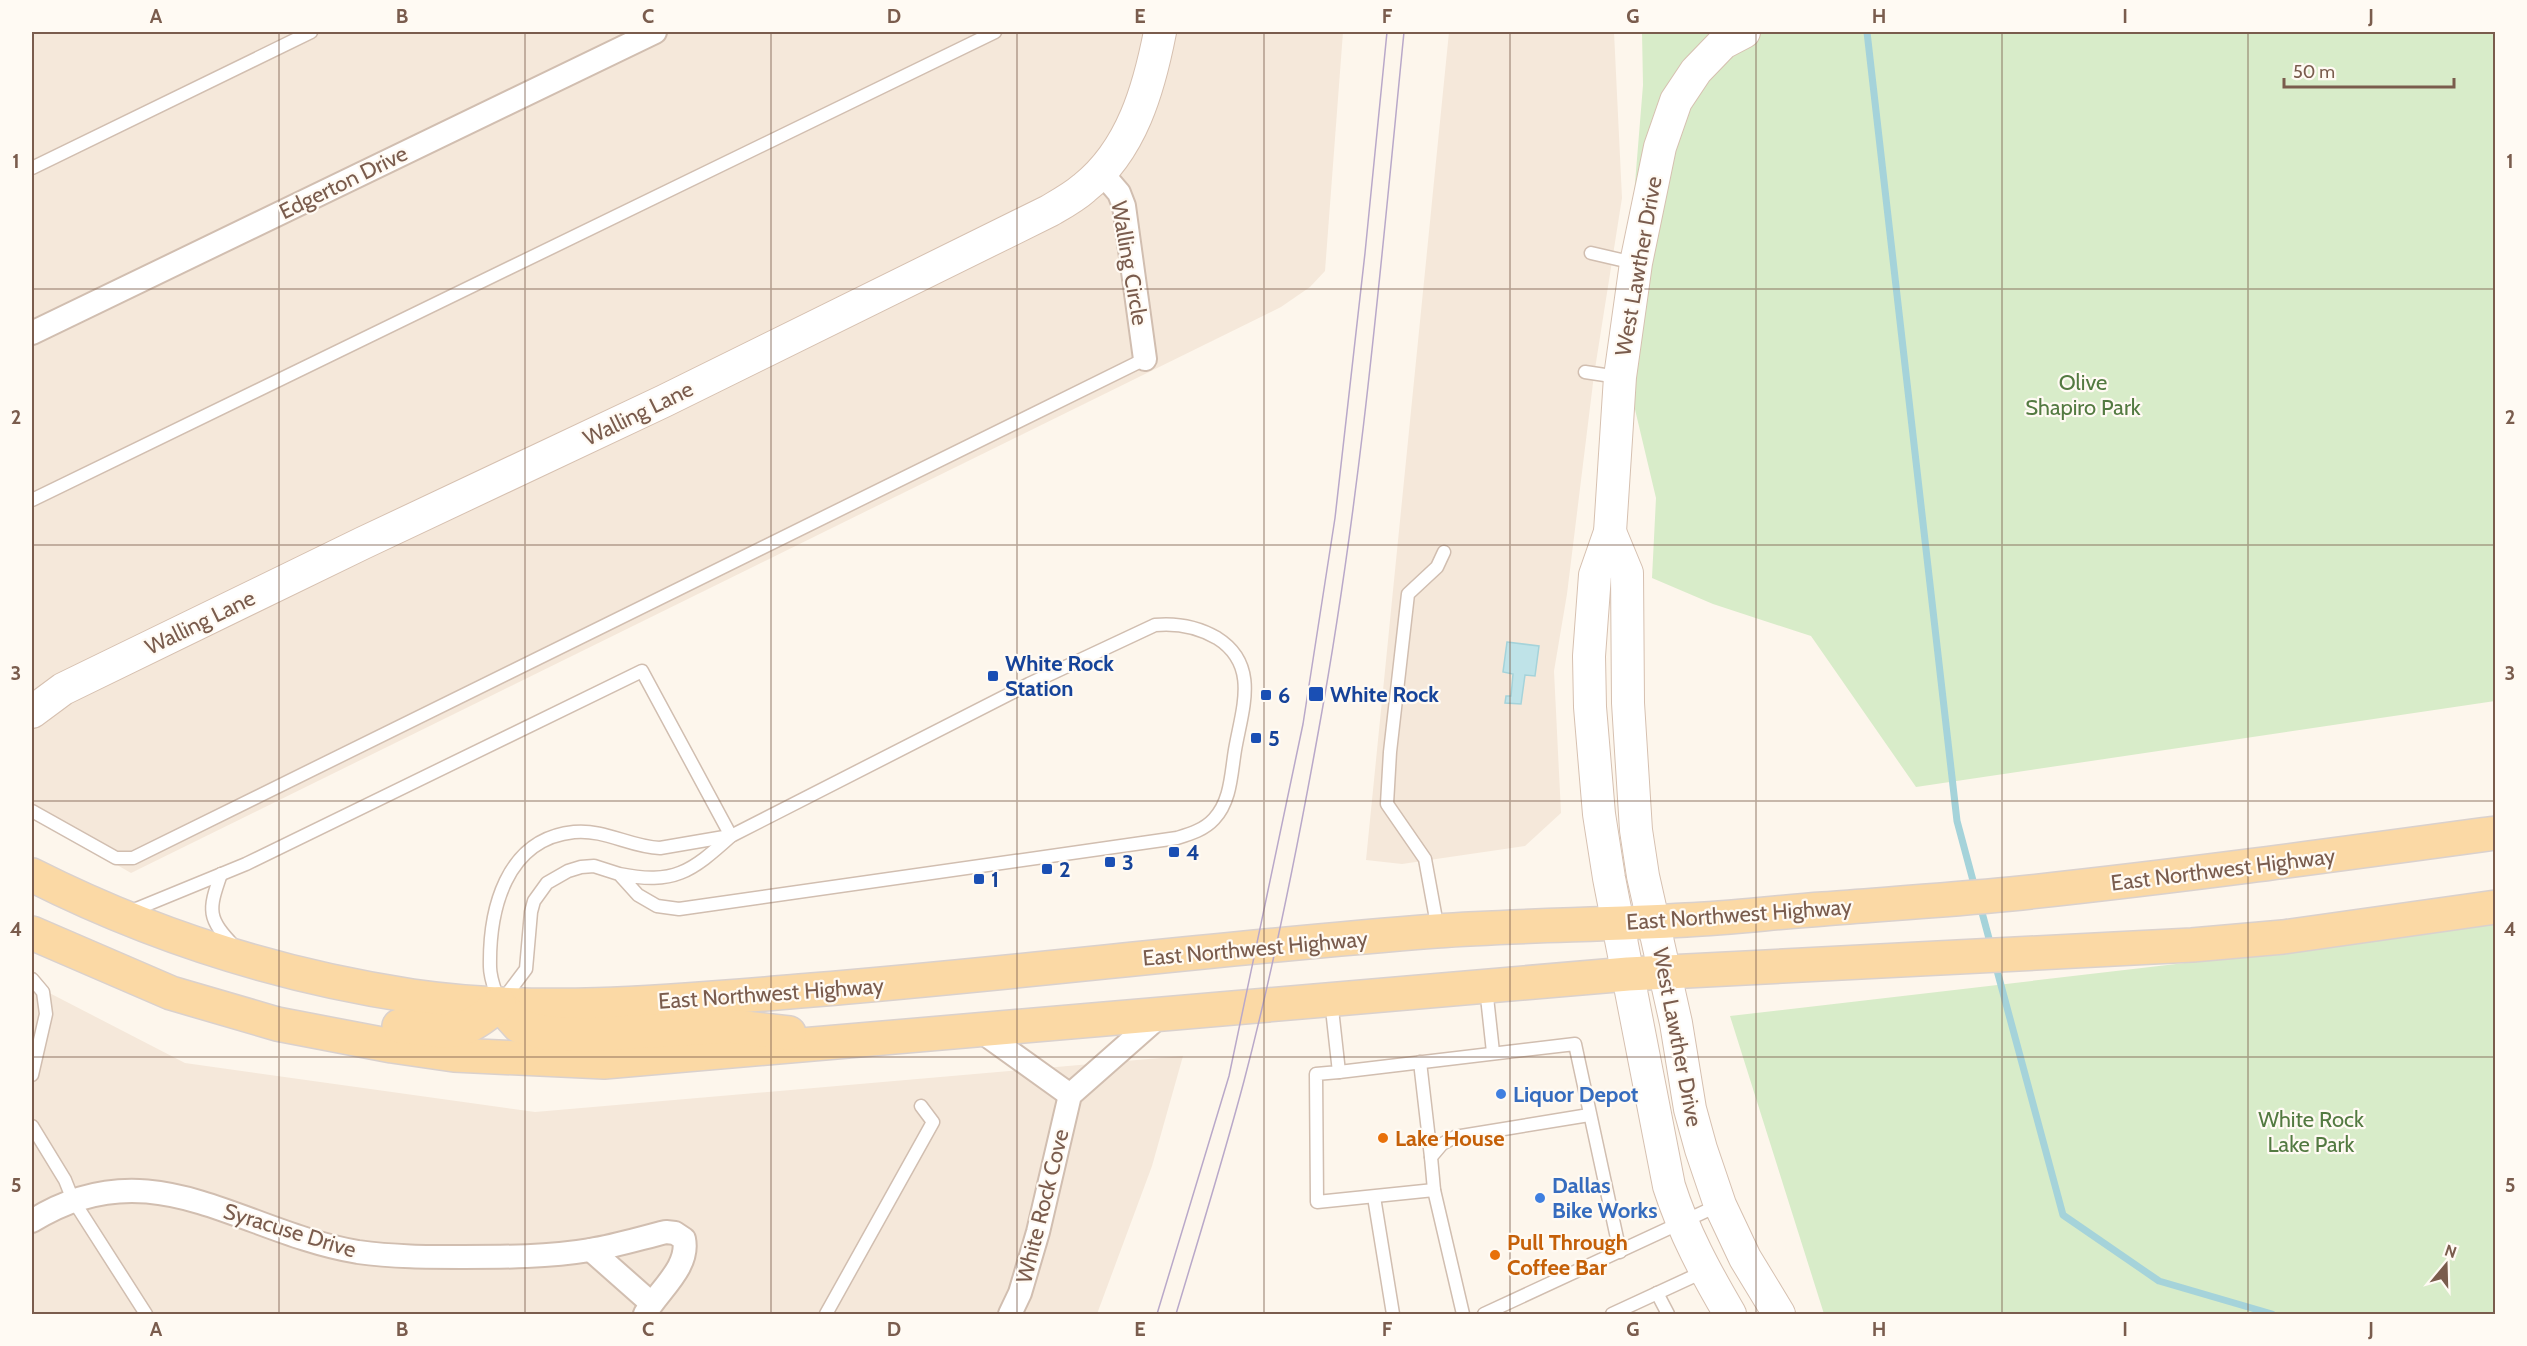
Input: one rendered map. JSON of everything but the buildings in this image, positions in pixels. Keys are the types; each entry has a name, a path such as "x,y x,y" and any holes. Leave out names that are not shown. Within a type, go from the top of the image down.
{"main road":[{"name":"East Northwest Highway","path":"32,874 75,896 151,928 247,960 346,984 415,996 500,1004 584,1005 770,994 951,979 1169,955 1438,931 1654,922 2008,894 2293,861 2496,832"},
{"path":"32,933 171,993 277,1024 392,1047 454,1055 604,1062 1628,974 2192,945 2283,937 2496,907"},
{"path":"277,1024 369,1023 455,1032 481,1021 500,1004 519,1026 546,1033 586,1035 729,1026 848,1041"}],"street":[{"name":"Edgerton Drive","path":"32,333 655,32"},
{"name":"Walling Lane","path":"32,712 63,689 363,543 664,401 1049,211 1084,188 1101,172 1119,149 1147,91 1160,32"},
{"name":"West Lawther Drive","path":"1730,1314 1681,1223 1669,1186 1617,922 1599,814 1590,707 1589,656 1595,574 1610,531 1620,377 1636,263 1660,147 1676,101 1696,71 1723,43 1744,32"},
{"name":"Walling Circle","path":"1101,172 1119,193 1124,206 1145,359"},
{"name":"West Lawther Drive","path":"1610,531 1627,573 1627,656 1636,830 1666,972 1690,1109 1720,1205 1745,1258 1779,1314"},
{"path":"1589,656 1627,656"},
{"path":"978,1029 1070,1095 1163,1013"},
{"name":"White Rock Cove","path":"1010,1314 1020,1293 1038,1232 1070,1095"},
{"name":"Syracuse Drive","path":"32,1221 73,1200 108,1191 140,1190 174,1195 309,1240 358,1252 409,1256 545,1256 591,1250 666,1232 675,1233 684,1239 686,1250 682,1263 648,1309 591,1250"}],"lane":[{"path":"32,168 311,32"},
{"path":"32,500 994,32"},
{"path":"1591,254 1636,263"},
{"path":"32,811 116,858 133,858 1145,359"},
{"path":"1585,372 1620,377"},
{"path":"1438,931 1425,859 1387,804 1390,752 1408,594 1437,567 1444,552"},
{"path":"500,1004 526,969 534,901 547,883 568,871 594,866 619,873 650,877 682,874 700,864 730,836 1029,684 1155,625 1167,624 1198,629 1225,643 1241,662 1245,687 1227,798 1221,810 1204,827 1177,838 696,908 679,909 657,906 638,894 619,873"},
{"path":"121,915 163,900 246,864 642,671 730,836"},
{"path":"500,1004 490,969 496,901 515,866 532,850 548,840 573,832 606,834 648,848 730,836"},
{"path":"221,874 212,900 212,916 227,939 247,960"},
{"path":"32,979 43,992 46,1014 32,1075"},
{"path":"1486,987 1493,1052"},
{"path":"1331,999 1339,1072"},
{"path":"1434,1190 1317,1202 1316,1074 1575,1044 1620,1252"},
{"path":"1420,1062 1434,1190 1462,1314"},
{"path":"826,1314 933,1122 921,1106"},
{"path":"1431,1157 1442,1144 1455,1137 1589,1115"},
{"path":"32,1126 65,1179 73,1200 146,1314"},
{"path":"1374,1197 1393,1314"},
{"path":"1484,1314 1720,1205"},
{"path":"1612,1314 1705,1271"},
{"path":"1657,1293 1668,1314"}],"shaded area":[{"path":"32,32 1343,32 1325,271 1310,287 1281,307 131,873 32,816"},
{"path":"1449,32 1614,32 1622,198 1594,375 1567,594 1554,671 1561,813 1525,846 1402,864 1366,860"},
{"path":"32,984 185,1063 535,1112 1183,1056 1152,1166 1097,1314 32,1314"}],"green space":[{"name":"Olive Shapiro Park","path":"1642,32 2495,32 2495,701 1916,787 1811,636 1713,604 1652,578 1656,498 1633,401 1633,208 1643,85"},
{"name":"White Rock Lake Park","path":"2495,921 2495,1314 1824,1314 1730,1016 2349,944"}],"water":[{"path":"1507,642 1539,646 1535,676 1525,675 1521,704 1505,703 1506,696 1511,696 1513,674 1503,672"}],"waterway":[{"path":"1867,32 1957,821 1975,888"},
{"path":"1980,905 1991,946"},
{"path":"1995,963 2063,1215 2159,1281 2272,1314"}],"tram line":[{"path":"1157,1314 1229,1076 1303,724 1335,518 1387,32"},
{"path":"1176,1314 1228,1140 1255,1038 1285,906 1319,728 1334,642 1358,468 1404,32"}],"place":[{"name":"White Rock Station","path":"993,676"},
{"name":"White Rock","path":"1316,694"},
{"name":"6","path":"1266,695"},
{"name":"5","path":"1256,738"},
{"name":"4","path":"1174,852"},
{"name":"3","path":"1110,862"},
{"name":"2","path":"1047,869"},
{"name":"1","path":"979,879"},
{"name":"Liquor Depot","path":"1501,1094"},
{"name":"Lake House","path":"1383,1138"},
{"name":"Dallas Bike Works","path":"1540,1198"},
{"name":"Pull Through Coffee Bar","path":"1495,1255"}]}
